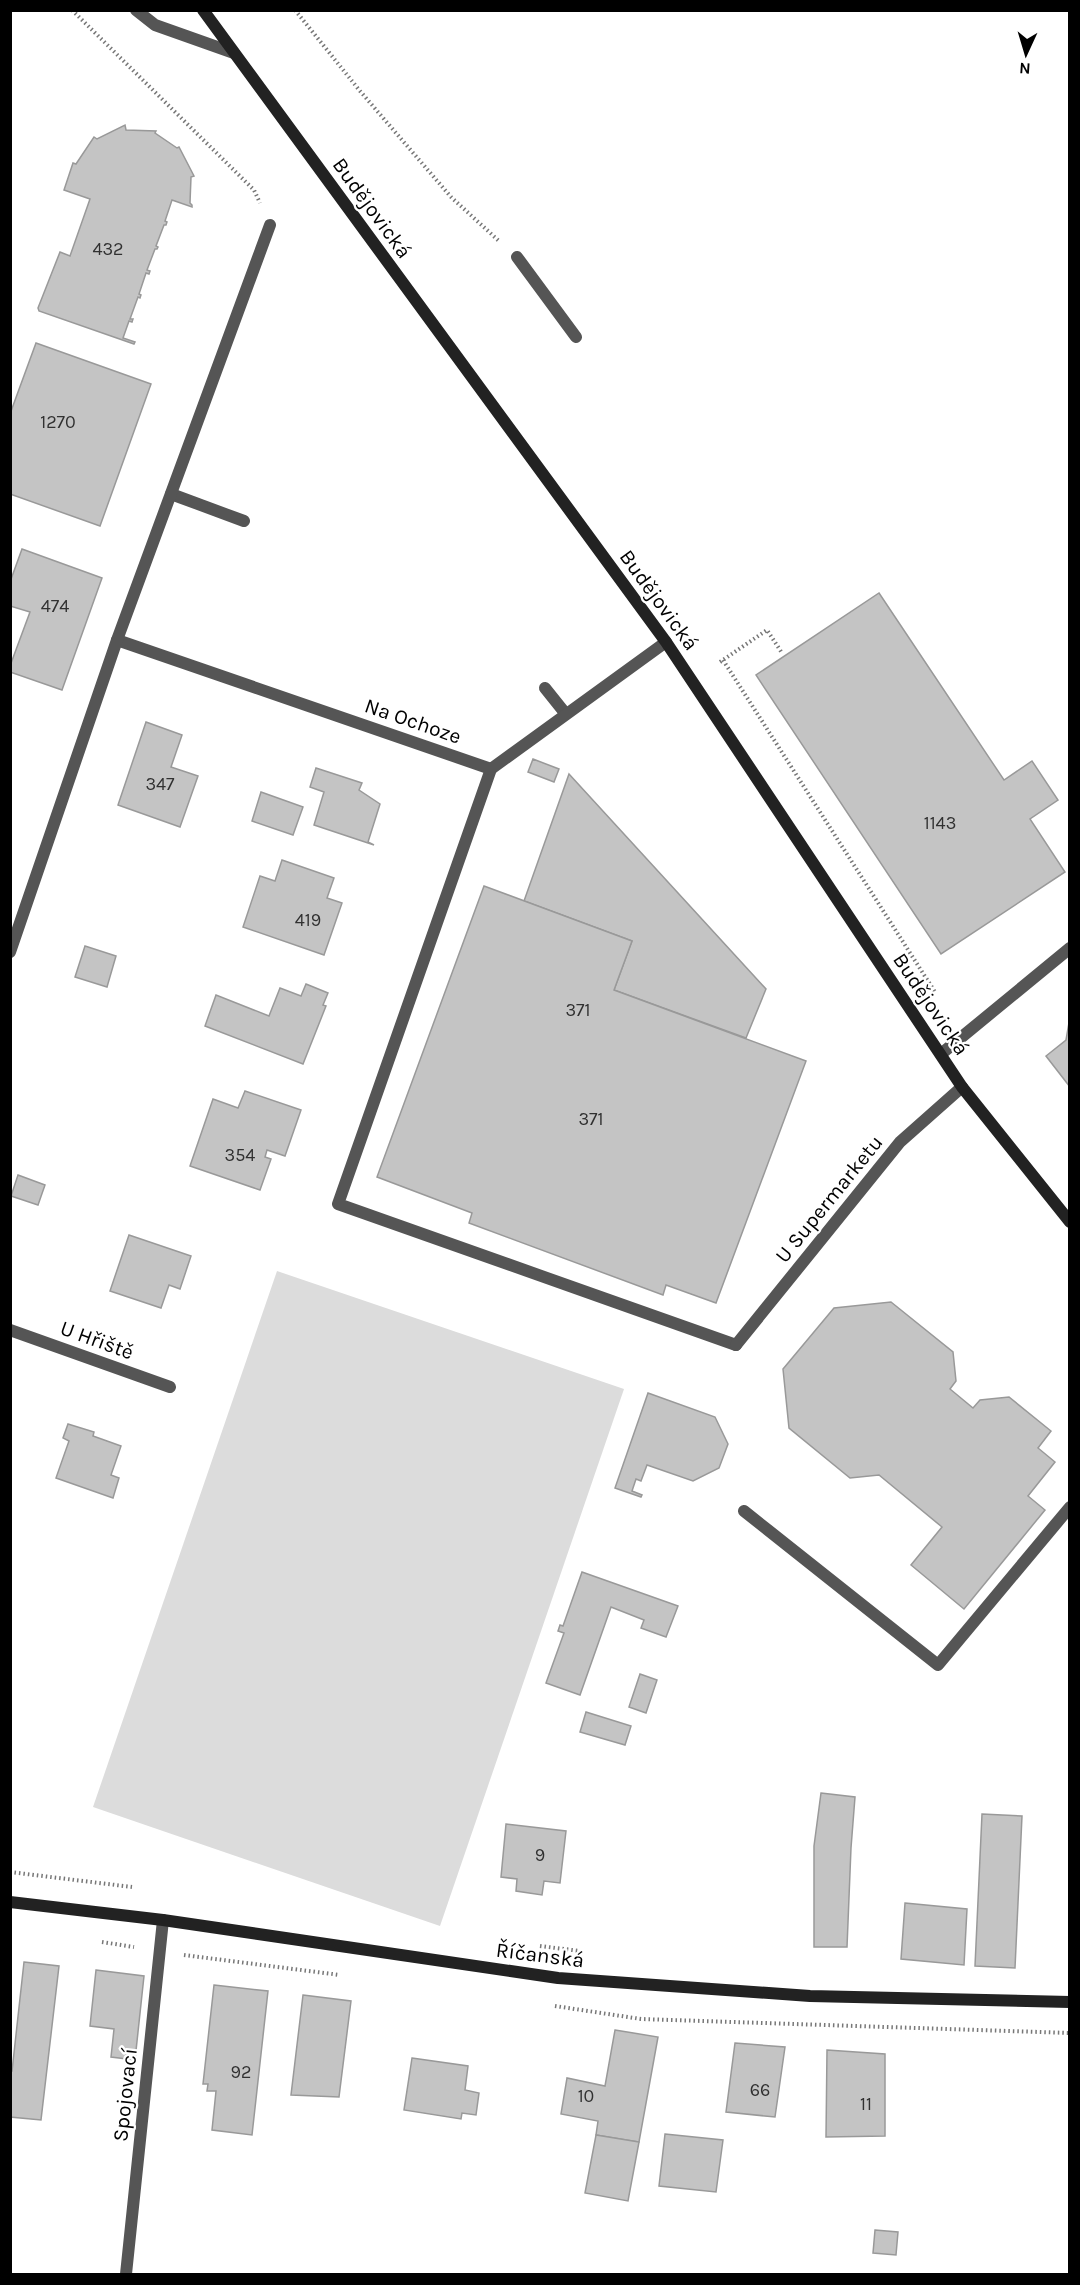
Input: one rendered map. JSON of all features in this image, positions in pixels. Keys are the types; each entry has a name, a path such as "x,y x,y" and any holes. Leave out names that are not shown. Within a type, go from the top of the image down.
{"main road":[{"name":"Budějovická","path":"202,10 666,642 962,1087 1070,1222"},
{"name":"Říčanská","path":"10,1902 163,1920 558,1978 810,1996 1070,2002"}],"street":[{"path":"136,10 155,25 234,53"},
{"path":"10,952 117,640 270,225"},
{"path":"517,257 576,337"},
{"path":"171,494 244,521"},
{"name":"Na Ochoze","path":"117,640 491,769"},
{"path":"491,769 565,713 666,642"},
{"path":"545,688 565,713"},
{"name":"U Supermarketu","path":"491,769 338,1204 736,1345 900,1142 962,1087"},
{"path":"941,1054 1070,948"},
{"name":"U Hřiště","path":"10,1330 170,1387"},
{"path":"744,1511 938,1665 1070,1507"},
{"name":"Spojovací","path":"126,2274 163,1920"}],"path":[{"path":"72,10 254,190 270,225"},
{"path":"295,10 360,91 451,197 517,257"},
{"path":"782,653 767,630 722,661 935,992"},
{"path":"10,1872 140,1889"},
{"path":"538,1946 585,1952"}],"shaded area":[{"path":"277,1271 624,1389 440,1926 93,1807"}],"building":[{"path":"125,125 126,130 156,131 155,133 177,148 179,147 194,176 191,177 190,203 192,207 172,200 165,221 166,225 164,225 156,246 158,247 155,249 147,270 150,271 149,274 146,273 139,294 140,298 138,297 130,319 133,319 132,322 129,321 123,338 135,342 134,344 39,311 38,308 60,252 70,256 90,199 64,190 73,163 76,164 94,137 97,139"},
{"path":"36,343 151,384 100,526 10,494 10,414"},
{"path":"22,549 102,578 62,690 10,672 10,666 30,612 10,606 10,582"},
{"path":"879,593 1004,780 1032,761 1058,800 1030,819 1065,872 941,954 756,675"},
{"path":"146,722 182,735 171,767 198,776 180,827 118,805"},
{"path":"533,759 559,769 554,782 528,772"},
{"path":"316,768 362,783 359,790 380,804 368,842 374,845 314,825 324,792 310,787"},
{"path":"569,774 766,989 746,1038 614,990 632,941 524,901"},
{"path":"261,792 303,807 293,835 252,821"},
{"path":"282,860 334,878 327,898 342,903 324,955 243,927 260,876 275,881"},
{"path":"484,886 632,941 614,990 806,1061 716,1303 666,1285 663,1295 469,1223 472,1213 377,1177"},
{"path":"85,946 116,956 107,987 75,977"},
{"path":"306,984 328,993 323,1005 326,1006 303,1064 205,1026 216,995 269,1016 280,988 301,996"},
{"path":"1070,1017 1070,1087 1046,1056 1066,1040"},
{"path":"245,1091 301,1110 285,1156 267,1150 265,1157 271,1159 260,1190 190,1166 213,1099 238,1108"},
{"path":"18,1175 45,1185 38,1205 11,1196"},
{"path":"129,1235 191,1256 180,1289 169,1285 161,1308 110,1291"},
{"path":"891,1302 953,1352 956,1381 950,1389 973,1408 980,1400 1009,1397 1051,1431 1038,1448 1055,1462 1028,1496 1045,1510 964,1609 911,1565 942,1527 879,1475 850,1478 789,1428 783,1369 834,1308"},
{"path":"648,1393 715,1417 728,1444 719,1468 693,1481 647,1465 641,1481 636,1479 632,1491 642,1495 641,1497 615,1488"},
{"path":"68,1424 94,1432 93,1436 121,1446 111,1475 119,1478 113,1498 56,1478 69,1441 63,1438"},
{"path":"582,1572 678,1606 666,1637 641,1628 644,1620 611,1607 580,1695 546,1683 564,1633 558,1631 560,1625 563,1626"},
{"path":"640,1674 657,1680 646,1713 629,1707"},
{"path":"586,1712 631,1726 625,1745 580,1732"},
{"path":"821,1793 855,1797 847,1947 814,1947 814,1846"},
{"path":"982,1814 1022,1816 1015,1968 975,1966"},
{"path":"506,1824 566,1831 560,1883 544,1881 542,1895 516,1891 517,1879 501,1877"},
{"path":"905,1903 967,1909 964,1965 901,1959"},
{"path":"24,1962 59,1966 41,2120 10,2117 10,2071 12,2071"},
{"path":"96,1970 144,1976 135,2060 111,2057 114,2029 90,2026"},
{"path":"214,1985 268,1991 252,2135 212,2130 216,2091 207,2091 208,2084 203,2084"},
{"path":"303,1995 351,2001 339,2097 291,2095"},
{"path":"615,2030 658,2037 639,2142 596,2135 598,2121 561,2114 567,2078 605,2086"},
{"path":"735,2043 785,2047 775,2117 726,2112"},
{"path":"827,2050 885,2054 885,2136 826,2137"},
{"path":"412,2058 468,2066 465,2090 479,2093 476,2115 462,2113 461,2119 404,2110"},
{"path":"665,2134 723,2140 716,2192 659,2186"},
{"path":"596,2135 639,2142 628,2201 585,2193"},
{"path":"875,2230 898,2232 896,2255 873,2253"}]}
